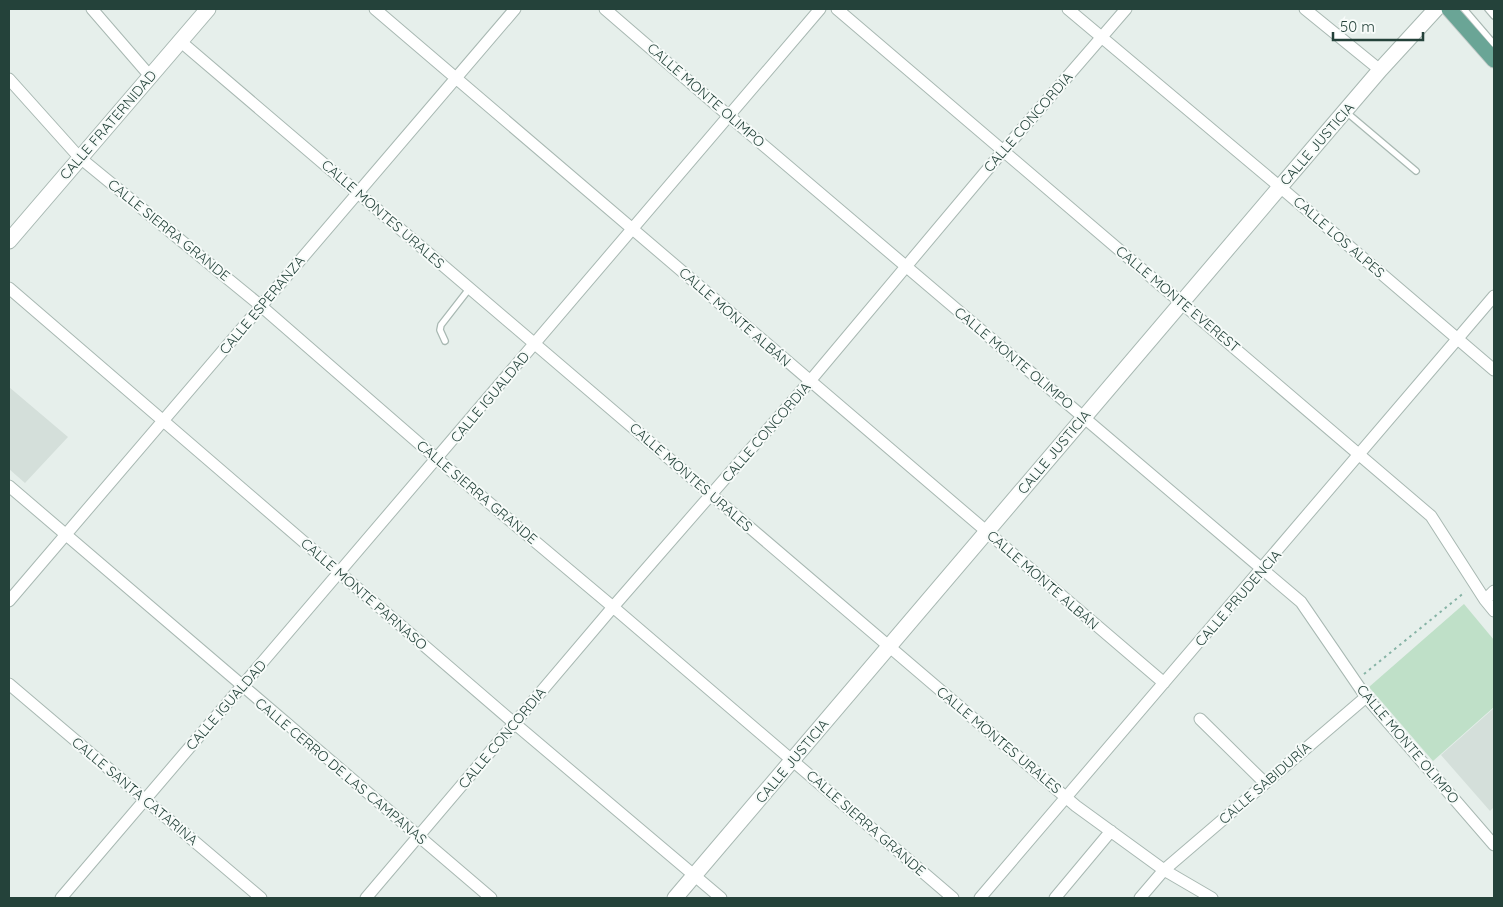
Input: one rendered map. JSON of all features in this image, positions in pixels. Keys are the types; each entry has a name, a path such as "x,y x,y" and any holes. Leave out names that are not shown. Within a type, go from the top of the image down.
{"main road":[{"path":"1449,9 1494,60"}],"street":[{"path":"92,9 150,76"},
{"name":"CALLE FRATERNIDAD","path":"9,241 208,9"},
{"name":"CALLE MONTE ALBÁN","path":"375,9 1164,683"},
{"name":"CALLE ESPERANZA","path":"9,601 515,9"},
{"name":"CALLE MONTE OLIMPO","path":"605,9 1301,602 1366,697 1492,838"},
{"name":"CALLE IGUALDAD","path":"61,898 820,9"},
{"name":"CALLE MONTE EVEREST","path":"837,9 1431,516 1474,584 1494,611"},
{"name":"CALLE LOS ALPES","path":"1068,9 1494,370"},
{"name":"CALLE CONCORDIA","path":"366,898 613,607 810,381 1002,151 1126,9"},
{"path":"1305,9 1380,70"},
{"name":"CALLE JUSTICIA","path":"675,898 1380,70 1436,9"},
{"name":"CALLE MONTES URALES","path":"180,42 1066,797 1164,870 1212,898"},
{"name":"CALLE SIERRA GRANDE","path":"9,79 80,157 261,306 437,459 954,898"},
{"name":"CALLE MONTE PARNASO","path":"9,288 514,723 721,898"},
{"name":"CALLE PRUDENCIA","path":"980,898 1494,296"},
{"name":"CALLE CERRO DE LAS CAMPANAS","path":"9,486 65,536 491,898"},
{"path":"1485,600 1494,592"},
{"name":"CALLE SANTA CATARINA","path":"9,684 261,898"},
{"name":"CALLE SABIDURÍA","path":"1140,898 1164,870 1366,697"},
{"path":"1200,719 1265,783"},
{"path":"1055,898 1111,831"}],"lane":[{"path":"1464,9 1494,44"},
{"path":"1488,9 1494,16"},
{"path":"1346,111 1416,171"},
{"path":"445,341 440,330 441,325 469,289"}],"path":[{"path":"1356,681 1474,584"}],"shaded area":[{"path":"9,387 68,437 25,483 9,469"},
{"path":"1494,708 1494,807 1490,811 1441,755"}],"green space":[{"path":"1464,604 1494,640 1494,707 1433,761 1369,687"}]}
